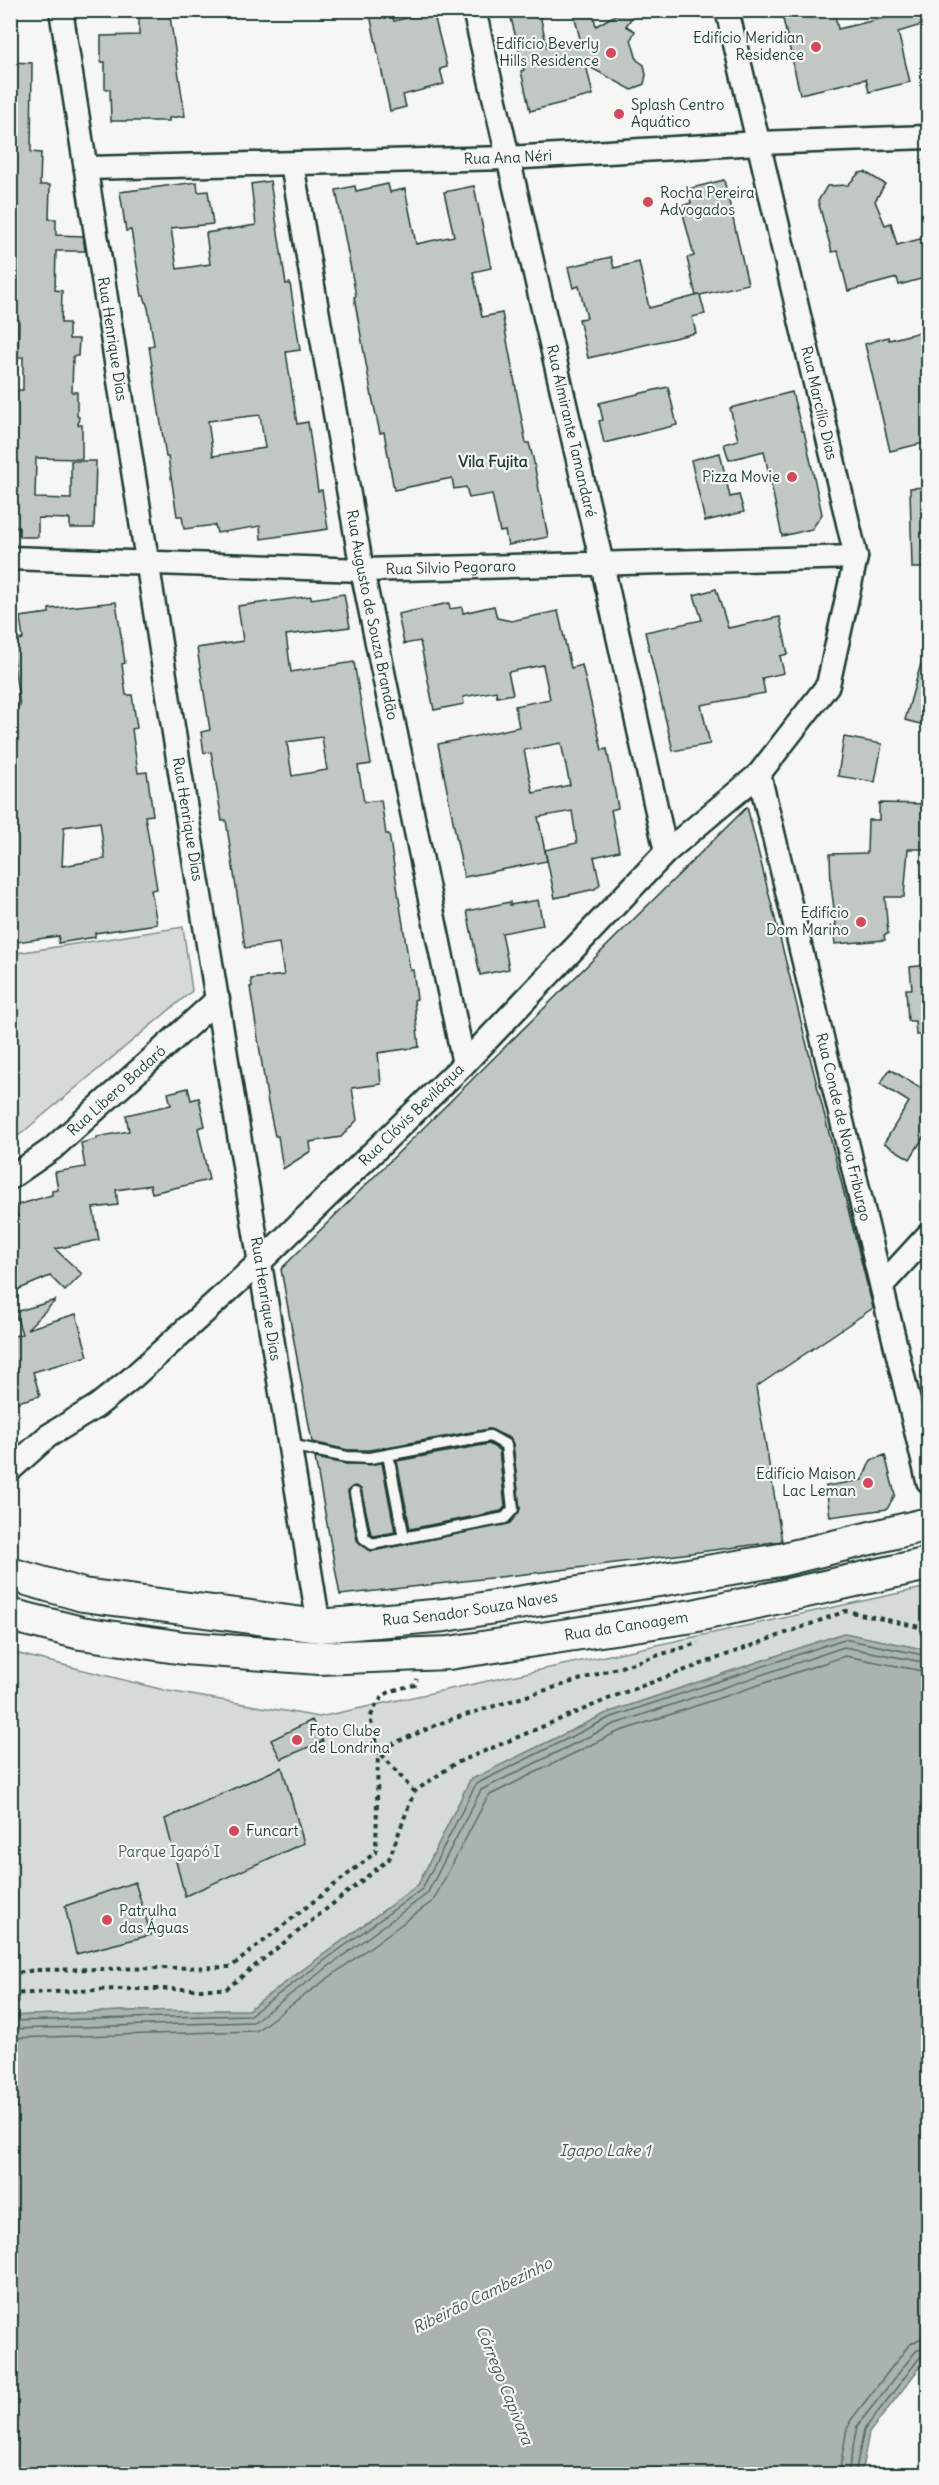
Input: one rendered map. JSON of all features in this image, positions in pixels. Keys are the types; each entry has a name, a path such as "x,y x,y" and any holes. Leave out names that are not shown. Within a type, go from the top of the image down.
{"main road":[{"name":"Rua Senador Souza Naves","path":"14,1572 83,1595 319,1626 445,1615 757,1563 928,1524"},
{"name":"Rua da Canoagem","path":"10,1615 81,1633 184,1648 319,1658 449,1653 682,1617 928,1564"}],"street":[{"name":"Rua Henrique Dias","path":"61,10 147,562 319,1626"},
{"name":"Rua Almirante Tamandaré","path":"474,10 666,852"},
{"name":"Rua Marcílio Dias","path":"727,10 855,557 828,685 759,774"},
{"name":"Rua Ana Néri","path":"86,168 508,158 758,143 928,137"},
{"name":"Rua Augusto de Souza Brandão","path":"292,164 362,570 464,1064"},
{"name":"Rua Silvio Pegoraro","path":"10,558 362,570 855,557"},
{"name":"Rua Clóvis Beviláqua","path":"10,1470 48,1436 97,1406 132,1378 261,1261 464,1064 666,852 759,774"},
{"name":"Rua Conde de Nova Friburgo","path":"759,774 883,1284 928,1481"},
{"name":"Rua Líbero Badaró","path":"10,1178 52,1149 218,999"},
{"path":"883,1284 928,1235"},
{"name":"Rua Clóvis Beviláqua","path":"10,1449 48,1436"}],"lane":[{"path":"290,1444 347,1457 370,1458 490,1436 506,1444 513,1509 506,1518 372,1544 364,1538 356,1492"},
{"path":"388,1455 404,1538"}],"path":[{"path":"839,1607 850,1604"},
{"path":"10,1994 117,1989 225,1989 389,1859 414,1792 454,1764 620,1694 846,1611 928,1629"},
{"path":"378,1750 446,1721 704,1641"},
{"path":"10,1974 35,1970 231,1967 376,1852 378,1750 370,1718 375,1707 390,1690 415,1684 417,1680 413,1675"},
{"path":"378,1750 414,1792"}],"green space":[{"path":"183,927 192,991 11,1142 11,954"},
{"name":"Parque Igapó I","path":"928,1587 928,1650 844,1633 607,1713 470,1780 418,1885 248,2010 124,2011 11,2016 11,1652 168,1691 319,1717"}],"water":[{"name":"Igapo Lake 1","path":"844,1633 928,1650 928,2357 869,2433 861,2474 11,2474 11,2016 124,2011 248,2010 418,1885 470,1780 607,1713"}],"building":[{"path":"139,10 169,10 185,116 169,118 169,121 111,121 110,89 105,89 105,62 101,62 101,36 139,35"},
{"path":"369,10 391,10 394,21 433,11 447,67 440,69 444,84 403,95 406,107 390,111"},
{"path":"509,10 539,10 547,48 580,39 573,10 592,10 596,26 624,10 637,10 626,26 635,31 631,39 637,60 644,65 646,75 644,84 632,90 586,65 593,95 530,111 521,71 524,70"},
{"path":"781,10 834,10 838,29 917,10 928,10 928,23 898,32 910,82 869,92 866,79 800,94"},
{"path":"10,62 32,63 31,152 41,153 40,185 50,185 49,219 56,219 56,235 83,236 85,251 56,251 55,290 62,291 61,323 69,323 69,339 79,339 78,356 73,356 72,392 77,392 78,425 82,425 82,459 36,458 35,498 71,499 71,461 96,461 94,528 70,528 70,519 38,518 38,537 19,537 19,528 10,527 10,390 23,390 23,357 18,357 19,320 10,320"},
{"path":"865,172 885,184 875,201 885,225 891,223 897,245 928,237 928,277 899,285 897,278 848,291 838,251 832,252 818,201 827,186 848,185 859,173"},
{"path":"724,180 748,284 700,295 705,314 692,317 696,333 588,358 579,319 587,318 579,286 573,288 568,267 611,257 614,268 639,262 649,308 696,296 687,258 694,256 681,206 691,203 688,189"},
{"path":"270,181 286,284 290,283 300,350 286,352 297,424 308,422 318,491 322,490 328,529 261,539 260,526 217,533 215,525 184,529 182,516 177,516 149,346 154,345 148,308 142,296 131,230 126,231 120,192 197,182 198,192 208,191 213,224 171,228 177,269 210,264 206,233 256,225 251,184","holes":["260,415 265,448 213,456 208,421"]},
{"path":"388,184 390,192 405,189 416,244 454,236 444,192 474,186 491,268 473,272 482,317 502,313 526,443 529,443 533,458 548,537 508,545 505,531 500,532 492,494 469,498 466,487 454,489 452,478 394,490 384,432 380,433 372,397 336,190 355,186 356,191"},
{"path":"928,330 928,442 890,451 865,344 888,337 889,340"},
{"path":"668,387 677,425 604,443 599,421 603,420 599,403"},
{"path":"792,392 802,431 804,431 822,514 812,529 782,536 764,451 729,460 724,444 738,440 730,408"},
{"path":"720,453 730,497 739,495 744,512 705,521 691,460"},
{"path":"928,487 928,568 912,568 910,488"},
{"path":"716,589 728,628 780,617 788,654 780,656 784,673 762,678 765,693 701,705 710,744 673,751 645,632 702,620 694,595"},
{"path":"344,594 350,627 286,635 291,672 354,662 371,764 358,766 364,802 381,800 386,834 389,834 410,970 413,970 419,1047 378,1053 381,1084 352,1088 357,1120 341,1137 310,1142 311,1151 283,1169 278,1136 275,1136 268,1103 250,987 252,987 251,979 284,975 279,943 245,948 226,820 222,821 211,752 204,753 201,732 210,730 197,648 243,641 238,606 311,596 311,599","holes":["322,737 327,770 292,776 287,742"]},
{"path":"116,602 125,663 122,664 126,695 132,695 137,728 132,729 138,773 147,772 153,815 145,816 157,889 151,890 157,924 95,933 95,937 58,943 59,936 10,943 10,707 20,706 13,659 10,660 10,641 23,639 20,617 49,613 49,609","holes":["100,822 105,859 62,866 64,827"]},
{"path":"449,603 450,609 462,607 463,613 494,606 497,618 511,621 558,611 571,668 582,665 602,750 607,749 618,808 611,810 619,851 594,857 600,884 595,889 555,898 545,850 577,843 572,811 538,817 547,861 464,877 438,744 519,727 515,706 550,699 543,665 508,672 513,694 497,697 496,691 463,697 464,704 434,710 420,641 404,644 398,614","holes":["561,743 570,785 533,793 524,750"]},
{"path":"924,653 928,654 928,726 905,720"},
{"path":"844,737 882,744 875,782 838,776"},
{"path":"879,803 928,804 928,849 908,849 904,897 885,897 888,934 884,935 885,940 835,944 833,926 836,925 830,854 867,853 868,820 879,820"},
{"path":"747,807 873,1308 756,1387 782,1541 569,1569 340,1595 315,1458 346,1464 382,1463 395,1532 374,1536 371,1534 361,1489 354,1486 348,1491 357,1540 368,1550 373,1551 510,1523 520,1509 513,1444 510,1438 489,1429 369,1450 348,1450 312,1442 281,1269"},
{"path":"538,900 543,925 502,933 509,969 480,975 467,911 510,902 510,905"},
{"path":"928,965 928,1035 916,1035 915,1021 908,1021 906,989 912,989 910,967"},
{"path":"890,1069 928,1093 928,1130 910,1159 884,1143 909,1102 880,1084"},
{"path":"188,1088 191,1100 199,1098 205,1126 198,1128 209,1180 152,1193 150,1185 116,1190 118,1205 93,1208 99,1240 55,1249 82,1274 65,1291 50,1276 10,1293 10,1222 19,1219 14,1206 52,1195 52,1191 58,1190 55,1172 85,1167 81,1143 97,1139 97,1137 129,1131 126,1115 171,1105 168,1093"},
{"path":"56,1300 27,1329 76,1314 88,1356 33,1372 40,1396 10,1404 10,1337 22,1334 15,1312"},
{"path":"489,1444 499,1450 505,1507 501,1511 410,1529 397,1461"},
{"name":"Edifício Maison Lac Leman","path":"885,1455 895,1495 887,1509 830,1517 826,1486 862,1480 871,1460"},
{"name":"Foto Clube de Londrina","path":"312,1720 323,1741 281,1759 271,1740"},
{"name":"Funcart","path":"282,1767 304,1843 185,1896 165,1819"},
{"name":"Patrulha das Águas","path":"135,1882 151,1935 76,1954 65,1906"}],"place":[{"name":"Edifício Meridian Residence","path":"816,47"},
{"name":"Edifício Beverly Hills Residence","path":"611,53"},
{"name":"Splash Centro Aquático","path":"619,114"},
{"name":"Rocha Pereira Advogados","path":"648,202"},
{"name":"Pizza Movie","path":"792,477"},
{"name":"Edifício Dom Marino","path":"861,922"},
{"name":"Edifício Maison Lac Leman","path":"868,1483"},
{"name":"Foto Clube de Londrina","path":"297,1740"},
{"name":"Funcart","path":"234,1831"},
{"name":"Patrulha das Águas","path":"107,1920"}],"district":[{"name":"Vila Fujita","path":"493,461"}],"water label":[{"name":"Ribeirão Cambezinho","path":"482,2295"},
{"name":"Córrego Capivara","path":"505,2385"}]}
